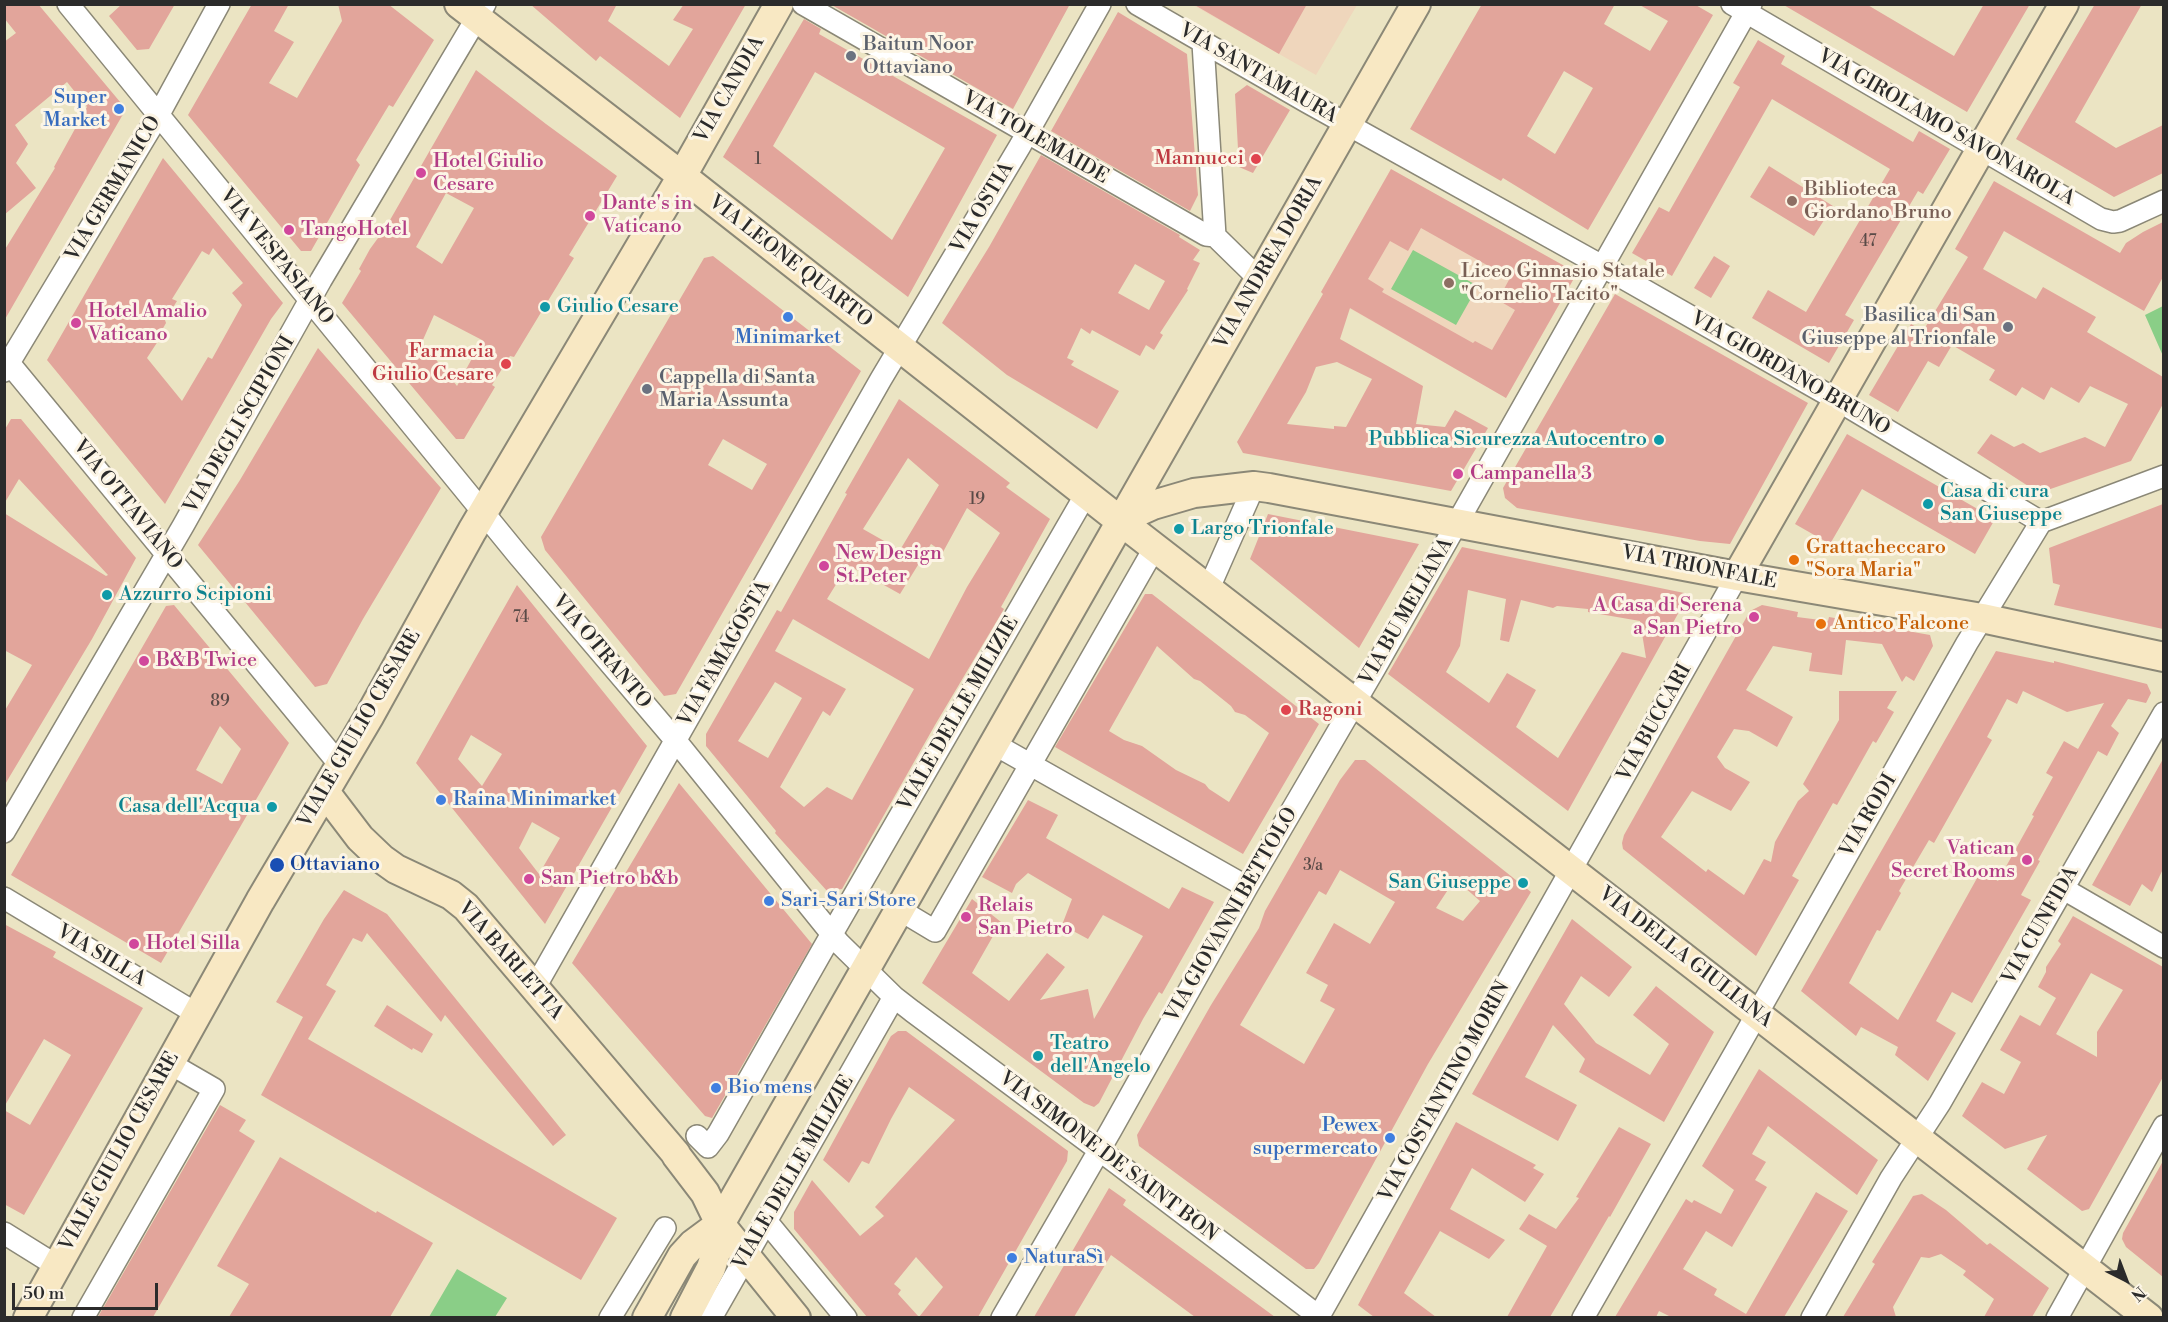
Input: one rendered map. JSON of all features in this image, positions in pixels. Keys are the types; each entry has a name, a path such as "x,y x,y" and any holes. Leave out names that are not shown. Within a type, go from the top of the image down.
{"street":[{"name":"VIA VESPASIANO","path":"68,4 484,510"},
{"name":"VIA GERMANICO","path":"6,363 159,114 219,4"},
{"name":"VIA CANDIA","path":"682,176 779,4"},
{"name":"VIA TOLEMAIDE","path":"803,4 1206,235 1215,236 1259,279"},
{"name":"VIA OSTIA","path":"900,348 1100,4"},
{"name":"VIA SANTAMAURA","path":"1137,4 1348,125"},
{"name":"VIA ANDREA DORIA","path":"1120,520 1416,4"},
{"path":"1737,576 2064,4"},
{"name":"VIA GIROLAMO SAVONAROLA","path":"1743,7 2107,221 2120,220 2163,201"},
{"name":"VIA BU MELIANA","path":"1355,701 1602,266 1743,7"},
{"name":"VIA LEONE QUARTO","path":"473,9 1120,520"},
{"name":"VIA DEGLI SCIPIONI","path":"4,832 311,299 473,9"},
{"path":"1203,43 1215,236"},
{"name":"VIA GIORDANO BRUNO","path":"1348,125 1837,400 2041,522"},
{"name":"VIALE GIULIO CESARE","path":"28,1317 260,901 325,792 484,510 682,176"},
{"name":"VIA FAMAGOSTA","path":"551,959 900,348"},
{"name":"VIA OTTAVIANO","path":"6,363 340,765"},
{"path":"2041,522 2163,476"},
{"path":"1261,487 1215,593 1120,520 1178,497 1261,487"},
{"name":"VIA TRIONFALE","path":"1261,487 1458,522 1737,576 1982,618 2163,657"},
{"name":"VIALE DELLE MILIZIE","path":"702,1142 718,1134 1086,494"},
{"name":"VIA OTRANTO","path":"484,510 518,555 676,741 832,933"},
{"name":"VIALE DELLE MILIZIE","path":"647,1317 682,1256 693,1244 720,1224 1120,520"},
{"name":"VIA RODI","path":"1583,1317 1982,618 2041,522"},
{"path":"900,910 935,931 1155,547"},
{"name":"VIA BUCCARI","path":"1572,869 1737,576"},
{"name":"VIA DELLA GIULIANA","path":"1215,593 2149,1317"},
{"name":"VIA GIOVANNI BETTOLO","path":"1002,1317 1355,701"},
{"name":"VIA CUNFIDA","path":"1812,1317 1892,1178 1940,1103 2163,713"},
{"path":"994,744 1247,887"},
{"name":"VIA BARLETTA","path":"325,792 360,838 382,859 404,873 451,895 466,907 676,1154 705,1193 720,1224 796,1317"},
{"name":"VIA COSTANTINO MORIN","path":"1320,1317 1572,869"},
{"path":"2062,888 2163,947"},
{"name":"VIA SILLA","path":"4,898 197,1014"},
{"path":"832,933 866,969"},
{"name":"VIA BARLETTA","path":"538,982 551,959"},
{"name":"VIA SIMONE DE SAINT BON","path":"866,969 894,998 1320,1317"},
{"name":"VIALE DELLE MILIZIE","path":"711,1317 894,998"},
{"path":"82,1317 214,1089 169,1063"},
{"path":"2057,1317 2163,1126"},
{"path":"767,1222 846,1317"},
{"name":"VIALE DELLE MILIZIE","path":"685,1317 711,1268 718,1246 720,1224"},
{"path":"611,1317 664,1228"},
{"path":"4,1233 57,1266"}],"shaded area":[{"path":"1193,5 1357,5 1316,75"},
{"name":"Liceo Ginnasio Statale \"Cornelio Tacito\"","path":"1391,169 1577,273 1506,398 1321,292"}],"green space":[{"path":"1413,250 1478,286 1456,325 1391,289"},
{"path":"2163,306 2163,356 2145,315"},
{"path":"457,1269 507,1298 495,1317 429,1317"}],"building":[{"path":"4,4 38,4 126,109 4,321 4,251 55,168 87,107 67,82 15,125 28,144 16,163 36,188 4,215 4,42 16,33 4,18"},
{"path":"122,4 175,4 149,49 137,50 109,16"},
{"path":"252,4 289,4 274,31 294,42 269,83 297,98 342,21 338,4 388,4 434,40 393,107 389,105 356,160 360,165 311,251 301,251 188,115"},
{"path":"530,4 617,4 608,21 669,66 693,29 673,20 684,4 746,4 680,118 600,56 596,61"},
{"path":"830,4 1070,4 1013,109"},
{"path":"1193,4 1307,4 1279,54"},
{"path":"1482,4 1615,4 1604,24 1650,51 1668,21 1638,4 1694,4 1713,15 1588,230 1503,178 1501,181 1410,129","holes":["1564,71 1593,88 1555,154 1527,136"]},
{"path":"1782,4 1866,4 1954,56 1984,4 2030,4 1967,112"},
{"path":"2095,4 2142,4 2075,122 2116,148 2163,125 2163,173 2114,197 2016,139"},
{"path":"1118,12 1187,54 1198,195 1190,211 1051,131"},
{"path":"804,19 821,29 819,34 997,135 908,297 723,157","holes":["815,72 945,148 892,240 773,146"]},
{"path":"1758,40 1785,56 1781,64 1913,142 1919,131 1950,149 1923,194 1918,191 1845,315 1854,320 1829,363 1752,318 1768,290 1806,312 1890,169 1772,99 1672,276 1632,253 1659,207 1669,212 1740,87 1733,83"},
{"path":"476,70 617,176 569,255 574,258 514,357 510,356 492,385 495,387 464,439 456,439 342,303 361,271 359,269 370,249 386,227","holes":["446,193 474,208 442,264 416,247","434,315 482,340 457,386 422,342"]},
{"path":"1247,85 1290,110 1253,173 1239,167 1235,94"},
{"path":"1041,155 1180,235 1179,237 1200,250 1193,260 1200,263 1188,290 1160,333 1163,335 1154,350 1146,345 1140,356 1092,330 1090,334 1081,328 1067,358 1074,361 1071,365 1119,391 1097,429 1007,375 942,323 989,247","holes":["1135,264 1165,281 1149,310 1118,293"]},
{"path":"163,158 283,303 271,319 165,504 47,360","holes":["213,248 243,283 232,293 242,305 212,359 208,357 182,401 147,358 160,338 158,337 166,323 165,320 177,301 172,299 202,251 209,255"]},
{"name":"Biblioteca Giordano Bruno","path":"1769,166 1833,206 1814,236 1750,197"},
{"path":"1391,169 1577,273 1506,398 1350,308 1340,339 1423,386 1416,424 1445,427 1455,410 1488,428 1451,491 1243,453 1237,442 1323,294 1321,292","holes":["1421,228 1510,278 1498,300 1515,310 1492,350 1475,341 1473,343 1382,292 1384,289 1368,279 1390,241 1408,251","1337,362 1372,379 1346,427 1334,426 1334,429 1287,424 1306,392 1316,367"]},
{"path":"1994,181 2120,253 2126,243 2163,222 2163,277 2144,311 2004,231 1983,269 2036,299 2043,287 2096,317 2087,332 2163,377 2163,404 2131,461 2039,493 1977,453 1991,434 2014,447 2023,443 2040,453 2085,437 2105,447 2128,404 2090,386 2079,403 2051,387 2044,400 2022,387 2016,396 1989,380 1995,370 1952,345 1939,367 1928,361 1898,412 1869,395 1911,324 1923,331 1968,257 1955,249"},
{"path":"713,256 861,371 676,694 664,696 545,550 541,537 704,258","holes":["723,439 767,464 752,490 708,465"]},
{"path":"1714,256 1730,266 1711,298 1694,288"},
{"name":"Pubblica Sicurezza Autocentro","path":"1615,294 1808,403 1730,544 1700,541 1517,508 1505,498 1503,488"},
{"path":"318,348 441,488 327,684 315,687 198,545 240,480"},
{"path":"899,399 1010,483 1006,487 1050,519 1001,607 1004,609 842,889 827,891 775,833 776,831 706,746 706,734 777,610 781,612 847,494 845,493","holes":["908,458 939,485 900,550 863,529","967,508 1000,533 967,587 929,659 827,599 848,565 900,594 931,544 943,552","793,619 914,689 852,800 827,787 804,807 780,787 823,711 830,716 846,689 775,651","775,682 802,698 768,758 738,741"]},
{"path":"11,419 21,419 136,558 92,639 4,786 4,712 32,665 4,650 4,513 106,576 108,575 19,479 4,504 4,431"},
{"name":"Casa di cura San Giuseppe","path":"1847,434 1995,519 1975,554 1862,489 1830,544 1795,524"},
{"path":"2163,504 2163,629 2054,605 2060,585 2053,583 2049,548"},
{"path":"1268,514 1419,544 1359,648 1250,559"},
{"path":"1462,547 1689,594 1568,811 1388,674","holes":["1468,590 1506,599 1500,640 1509,642 1521,600 1553,608 1557,606 1588,609 1588,612 1640,621 1646,658 1622,652 1558,758 1516,727 1536,690 1507,673 1489,703 1446,672 1460,646"]},
{"path":"517,585 647,746 545,924 416,763","holes":["471,735 502,754 482,786 458,759","532,822 560,838 539,874 519,848"]},
{"path":"1145,594 1152,594 1319,724 1243,854 1055,747","holes":["1157,646 1194,679 1200,681 1231,706 1235,712 1245,715 1269,733 1229,802 1205,784 1176,770 1142,746 1124,740 1109,731"]},
{"path":"174,605 289,743 161,963 11,875 166,606","holes":["220,726 241,749 222,784 196,770"]},
{"path":"1762,605 1798,612 1797,617 1828,621 1829,617 1930,635 1933,646 1914,681 1906,676 1902,682 1882,644 1846,640 1842,675 1809,671 1812,653 1773,646 1746,690 1793,717 1777,747 1749,731 1734,729 1717,757 1725,768 1750,782 1731,811 1692,791 1661,837 1706,872 1708,869 1744,895 1764,859 1771,862 1775,842 1798,801 1809,791 1803,784 1839,720 1839,691 1897,691 1887,708 1894,712 1876,743 1873,741 1837,805 1833,803 1792,876 1799,880 1756,956 1623,849 1622,843 1624,835 1750,611"},
{"path":"1996,651 2054,663 2054,661 2147,684 2151,693 2146,703 2128,699 2111,726 2119,733 2107,756 2098,751 2038,860 2040,861 2021,895 2031,900 1972,1003 1952,992 1936,1021 1956,1033 1928,1081 1895,1055 1898,1047 1861,1027 1856,1036 1801,991","holes":["2023,691 2067,712 2104,703 2078,749 2064,741 2046,773 2053,777 1998,881 1981,871 1898,1020 1849,983 1877,930 1880,931 1901,893 1899,891 1929,840 1934,843 1992,740 1987,737 2007,699 2017,704"]},
{"path":"2163,759 2163,869 2152,892 2142,884 2130,906 2092,885"},
{"path":"1355,760 1365,760 1531,892 1428,1064 1319,1263 1314,1269 1306,1269 1139,1146 1137,1135 1211,1005 1259,928 1265,911 1340,780","holes":["1340,870 1395,902 1370,944 1334,923 1306,973 1328,985 1320,1001 1335,1009 1304,1064 1240,1025 1319,891 1326,895","1455,879 1480,901 1463,921 1436,908"]},
{"path":"679,783 812,944 712,1118 705,1116 572,963"},
{"path":"1028,800 1058,815 1046,838 1169,909 1182,887 1214,902 1162,994 1159,992 1143,1019 1099,1103 1094,1107 1084,1103 922,983 972,899 1001,922 972,973 1009,1001 1047,953 1065,967 1040,1000 1088,989 1094,1019 1143,936 1103,915 1088,939 1062,925 1072,899 1028,873 1016,884 1012,893 982,877"},
{"path":"344,890 387,914 566,1135 553,1146 445,1015 441,1022 367,933 362,942 353,938 326,985 336,991 308,1039 617,1218 581,1280 261,1095 303,1017 276,1002 324,919"},
{"path":"2073,916 2163,967 2163,1077 2089,1209 2082,1211 2027,1169 2047,1135 2005,1149 1962,1116 1982,1082 2004,1094 2021,1062 2000,1050 2020,1015 2040,1026 2056,998 2038,987 2046,972 2046,967 2061,944 2058,941","holes":["2091,973 2123,990 2097,1032 2097,1057 2056,1034"]},
{"path":"1572,919 1632,967 1609,997 1581,976 1564,1004 1596,1043 1650,1075 1669,1044 1633,1015 1656,986 1714,1032 1664,1122 1579,1072 1585,1059 1553,1025 1525,1077 1577,1105 1558,1141 1472,1094"},
{"path":"4,924 56,952 53,957 143,1008 24,1215 4,1204 4,1110 30,1125 71,1055 44,1039 4,1107"},
{"path":"387,1005 433,1034 422,1053 413,1048 412,1050 374,1026"},
{"path":"898,1031 906,1031 1068,1151 1067,1161 978,1317 919,1317 867,1317 794,1229 794,1212 812,1180 860,1236 884,1216 875,1207 955,1120 909,1087 869,1164 862,1161 849,1183 823,1160 891,1036","holes":["916,1257 943,1287 919,1317 898,1294 901,1290 894,1284"]},
{"path":"1759,1069 1878,1160 1857,1195 1768,1126 1752,1154 1766,1162 1755,1180 1767,1187 1732,1247 1706,1231 1683,1269 1717,1289 1714,1295 1746,1314 1816,1192 1848,1211 1784,1317 1671,1317 1659,1311 1656,1317 1615,1317 1686,1199 1692,1203 1694,1200 1721,1214 1734,1190 1702,1166"},
{"path":"220,1105 246,1120 239,1131 255,1141 153,1317 98,1317"},
{"path":"1456,1122 1536,1165 1533,1168 1544,1174 1525,1202 1472,1168 1450,1209 1505,1240 1489,1259 1440,1231 1404,1293 1436,1317 1374,1317 1358,1305"},
{"path":"1619,1127 1651,1144 1610,1217 1550,1317 1507,1317 1547,1246 1519,1229 1529,1214 1556,1229 1579,1198 1576,1197"},
{"path":"280,1157 433,1243 390,1317 229,1317 249,1284 217,1266"},
{"path":"2163,1161 2163,1277 2126,1247 2122,1239 2123,1233"},
{"path":"1109,1188 1126,1200 1123,1205 1275,1317 1195,1317 1111,1255 1074,1317 1034,1317"},
{"path":"1922,1194 1946,1210 1987,1245 1990,1243 2049,1288 2032,1317 1984,1317 1994,1299 1963,1275 1966,1271 1941,1254 1929,1258 1921,1257 1893,1307 1896,1317 1843,1317 1875,1264 1872,1262 1913,1196"}],"place":[{"name":"Baitun Noor Ottaviano","path":"851,56"},
{"name":"Super Market","path":"119,109"},
{"name":"Mannucci","path":"1256,159"},
{"name":"Hotel Giulio Cesare","path":"421,173"},
{"name":"Biblioteca Giordano Bruno","path":"1792,201"},
{"name":"Dante's in Vaticano","path":"590,216"},
{"name":"TangoHotel","path":"289,230"},
{"name":"Liceo Ginnasio Statale \"Cornelio Tacito\"","path":"1449,283"},
{"name":"Giulio Cesare","path":"545,307"},
{"name":"Minimarket","path":"788,317"},
{"name":"Hotel Amalio Vaticano","path":"76,323"},
{"name":"Basilica di San Giuseppe al Trionfale","path":"2008,327"},
{"name":"Farmacia Giulio Cesare","path":"506,364"},
{"name":"Cappella di Santa Maria Assunta","path":"647,389"},
{"name":"Pubblica Sicurezza Autocentro","path":"1659,440"},
{"name":"Campanella 3","path":"1458,474"},
{"name":"Casa di cura San Giuseppe","path":"1928,504"},
{"name":"Largo Trionfale","path":"1179,529"},
{"name":"Grattacheccaro \"Sora Maria\"","path":"1794,560"},
{"name":"New Design St.Peter","path":"824,566"},
{"name":"Azzurro Scipioni","path":"107,595"},
{"name":"A Casa di Serena a San Pietro","path":"1754,617"},
{"name":"Antico Falcone","path":"1821,624"},
{"name":"B&B Twice","path":"144,661"},
{"name":"Ragoni","path":"1286,710"},
{"name":"Raina Minimarket","path":"441,800"},
{"name":"Casa dell'Acqua","path":"272,807"},
{"name":"Vatican Secret Rooms","path":"2027,860"},
{"name":"Ottaviano","path":"277,865"},
{"name":"San Pietro b&b","path":"529,879"},
{"name":"San Giuseppe","path":"1523,883"},
{"name":"Sari-Sari Store","path":"769,901"},
{"name":"Relais San Pietro","path":"966,917"},
{"name":"Hotel Silla","path":"134,944"},
{"name":"Teatro dell'Angelo","path":"1038,1056"},
{"name":"Bio mens","path":"716,1088"},
{"name":"Pewex supermercato","path":"1390,1138"},
{"name":"NaturaSì","path":"1012,1258"}]}
